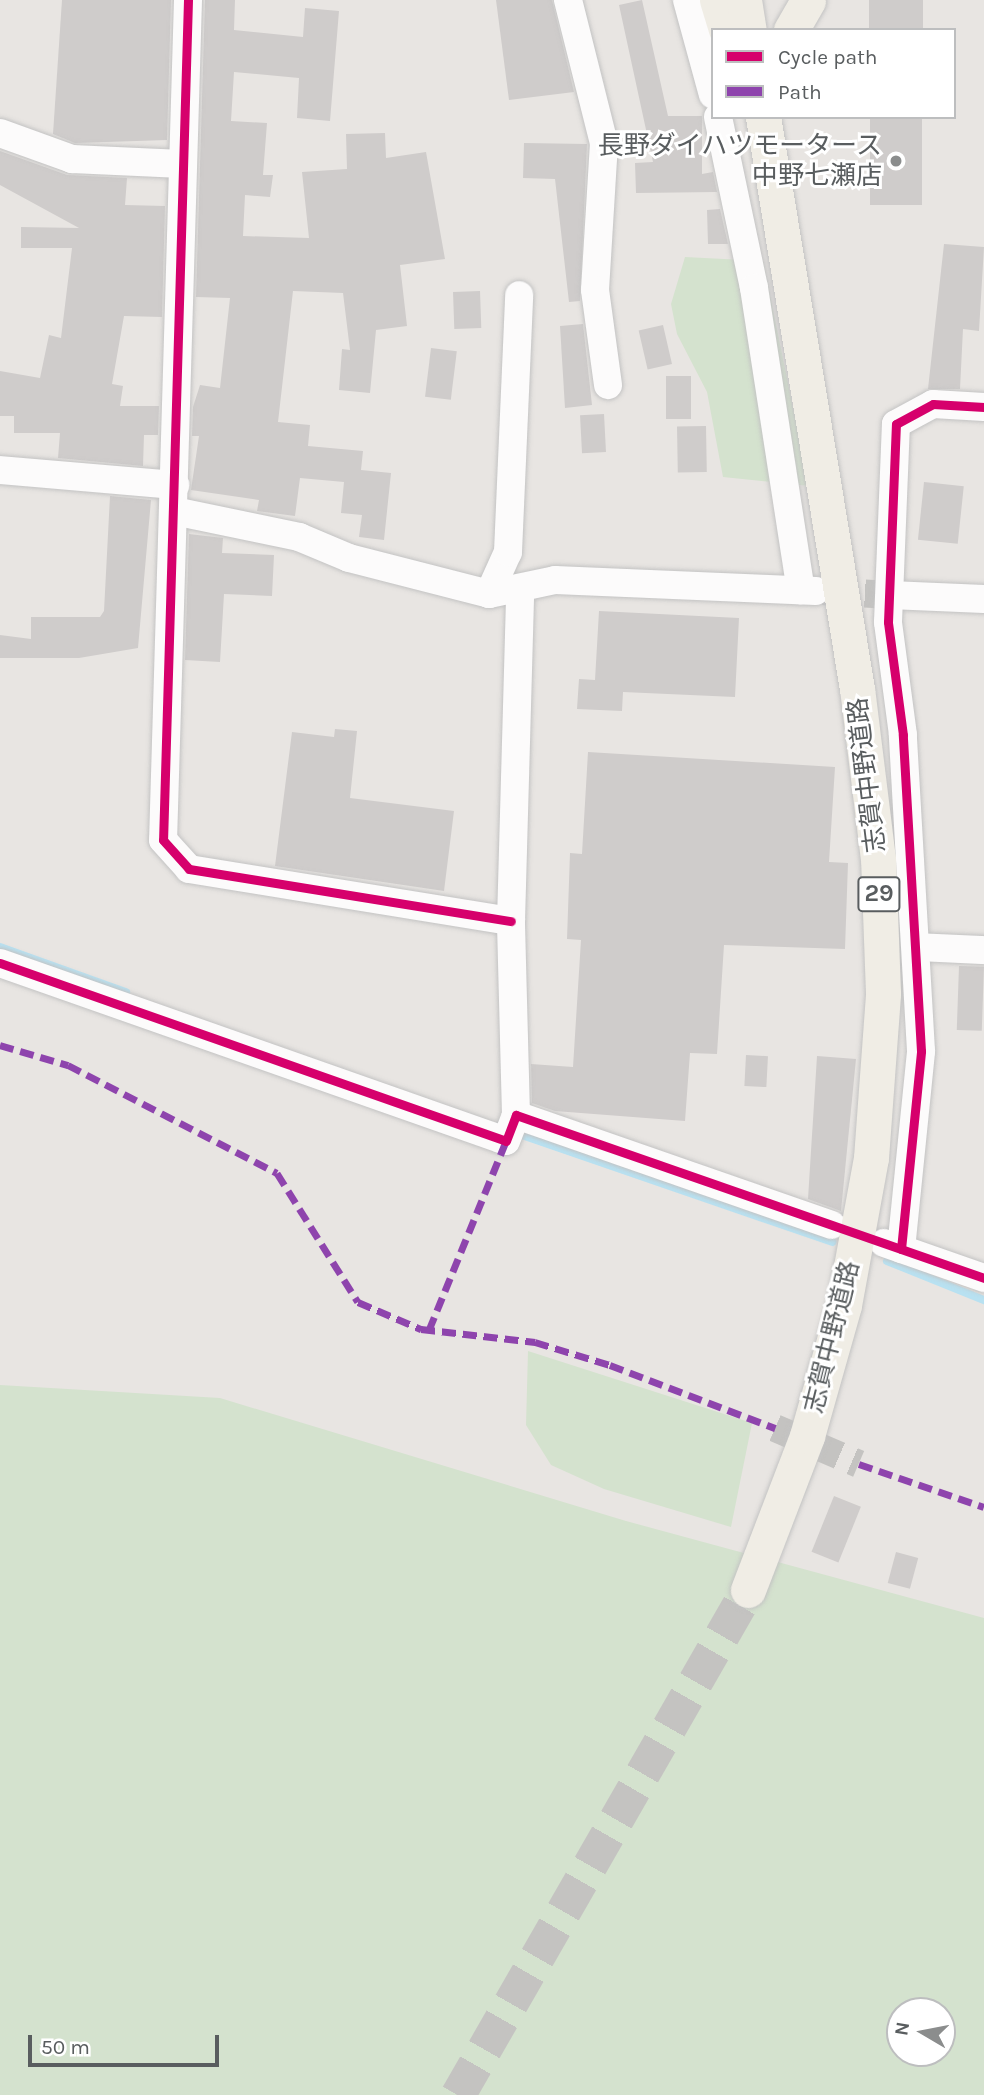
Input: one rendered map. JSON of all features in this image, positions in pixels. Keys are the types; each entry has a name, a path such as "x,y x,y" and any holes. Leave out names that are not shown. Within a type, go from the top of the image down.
{"main road":[{"path":"717,0 725,28"},
{"path":"744,0 749,28"},
{"path":"792,28 808,0"},
{"name":"29","path":"753,119 773,187"},
{"name":"志賀中野道路","path":"748,1590 807,1436 844,1305 870,1158 883,993 878,859 855,676 763,119"}],"street":[{"path":"188,0 163,841 188,869 511,921"},
{"path":"568,0 604,143 595,290 608,386"},
{"path":"687,0 711,88"},
{"path":"0,470 174,498 299,537 349,558 489,594 520,593 555,580 808,590 754,288 718,119"},
{"path":"0,134 72,159 182,164"},
{"path":"489,594 508,552 519,295"},
{"path":"984,407 933,404 896,424 890,594 917,947 916,1142 892,1246 984,1278"},
{"path":"0,963 506,1141 516,1115 511,921 520,593"},
{"path":"890,594 984,598"},
{"path":"917,947 984,950"},
{"path":"516,1115 831,1225"}],"green space":[{"path":"685,257 763,261 809,486 723,477 707,392 677,334 671,304"},
{"path":"528,1351 752,1423 731,1527 604,1489 551,1465 526,1425"},
{"path":"0,1385 220,1398 626,1521 984,1618 984,2095 0,2095"}],"building":[{"path":"62,0 171,0 167,140 75,143 53,134"},
{"path":"205,0 235,0 234,30 303,37 305,8 339,11 330,121 297,118 299,78 234,72 231,121 267,123 263,175 273,175 270,197 245,195 243,236 309,238 302,172 347,169 346,134 385,133 386,158 426,152 445,259 400,265 407,326 376,330 370,393 339,390 342,349 350,350 343,293 293,291 278,422 310,425 308,446 363,451 361,470 391,473 384,540 359,537 362,515 341,513 344,482 300,478 295,516 257,511 259,500 191,490 199,436 192,436 193,407 200,385 220,388 230,298 196,297"},
{"path":"496,0 552,0 574,92 509,100"},
{"path":"642,0 668,116 702,116 702,174 713,172 717,192 636,193 635,163 653,162 619,5"},
{"path":"869,0 923,0 923,28 869,28"},
{"name":"長野ダイハツモータース 中野七瀬店","path":"870,119 922,119 922,205 870,205"},
{"path":"524,143 587,144 580,301 569,302 555,179 523,178"},
{"path":"0,151 67,175 127,178 125,205 165,206 162,317 124,316 112,384 123,386 120,406 159,406 158,435 144,435 143,466 58,458 60,433 14,433 14,416 0,416 0,371 40,378 49,335 61,338 72,248 21,248 21,227 79,228 0,185"},
{"path":"720,209 728,244 708,244 707,210"},
{"path":"944,244 984,247 979,331 963,329 960,389 928,389"},
{"path":"480,291 481,328 454,329 453,292"},
{"path":"583,324 592,405 565,408 560,326"},
{"path":"663,325 672,364 648,370 639,331"},
{"path":"431,348 457,351 451,400 425,397"},
{"path":"666,376 691,376 691,419 666,419"},
{"path":"604,414 606,452 582,453 580,415"},
{"path":"706,426 707,472 678,472 677,427"},
{"path":"924,482 964,486 958,544 918,540"},
{"path":"110,496 151,500 138,648 79,658 0,658 0,635 31,639 31,617 100,617 104,611"},
{"path":"189,534 223,538 222,553 274,555 272,596 224,594 220,662 185,660"},
{"path":"599,611 739,618 735,697 623,692 622,711 577,709 579,679 595,680"},
{"path":"335,729 357,731 350,798 454,811 444,891 275,866 292,732 334,737"},
{"path":"588,752 835,767 829,862 848,863 845,949 724,945 717,1054 690,1053 685,1121 555,1111 532,1103 531,1064 573,1067 581,940 567,939 570,853 582,854"},
{"path":"959,966 984,967 982,1031 957,1030"},
{"path":"746,1055 768,1056 766,1087 744,1086"},
{"path":"817,1056 856,1059 841,1211 808,1199"},
{"path":"834,1496 861,1507 838,1562 812,1552"},
{"path":"896,1552 918,1558 910,1589 888,1583"}],"waterway":[{"path":"0,947 126,992"},
{"path":"513,1132 833,1242"},
{"path":"887,1261 984,1300"}],"tunnel":[{"path":"823,591 890,595"},
{"path":"775,1428 859,1464"},
{"path":"458,2095 748,1590"}],"marked path":[{"path":"0,1045 68,1065 277,1173 358,1302 421,1329 535,1342 610,1365 775,1428"},
{"path":"429,1330 506,1141"},
{"path":"859,1464 984,1507"}],"cycle path":[{"path":"188,0 163,840 189,869 511,921"},
{"path":"901,1249 921,1051 903,735 888,622 896,424 933,404 984,407"},
{"path":"0,963 506,1141 516,1115 984,1278"}],"place":[{"name":"長野ダイハツモータース 中野七瀬店","path":"896,161"}]}
